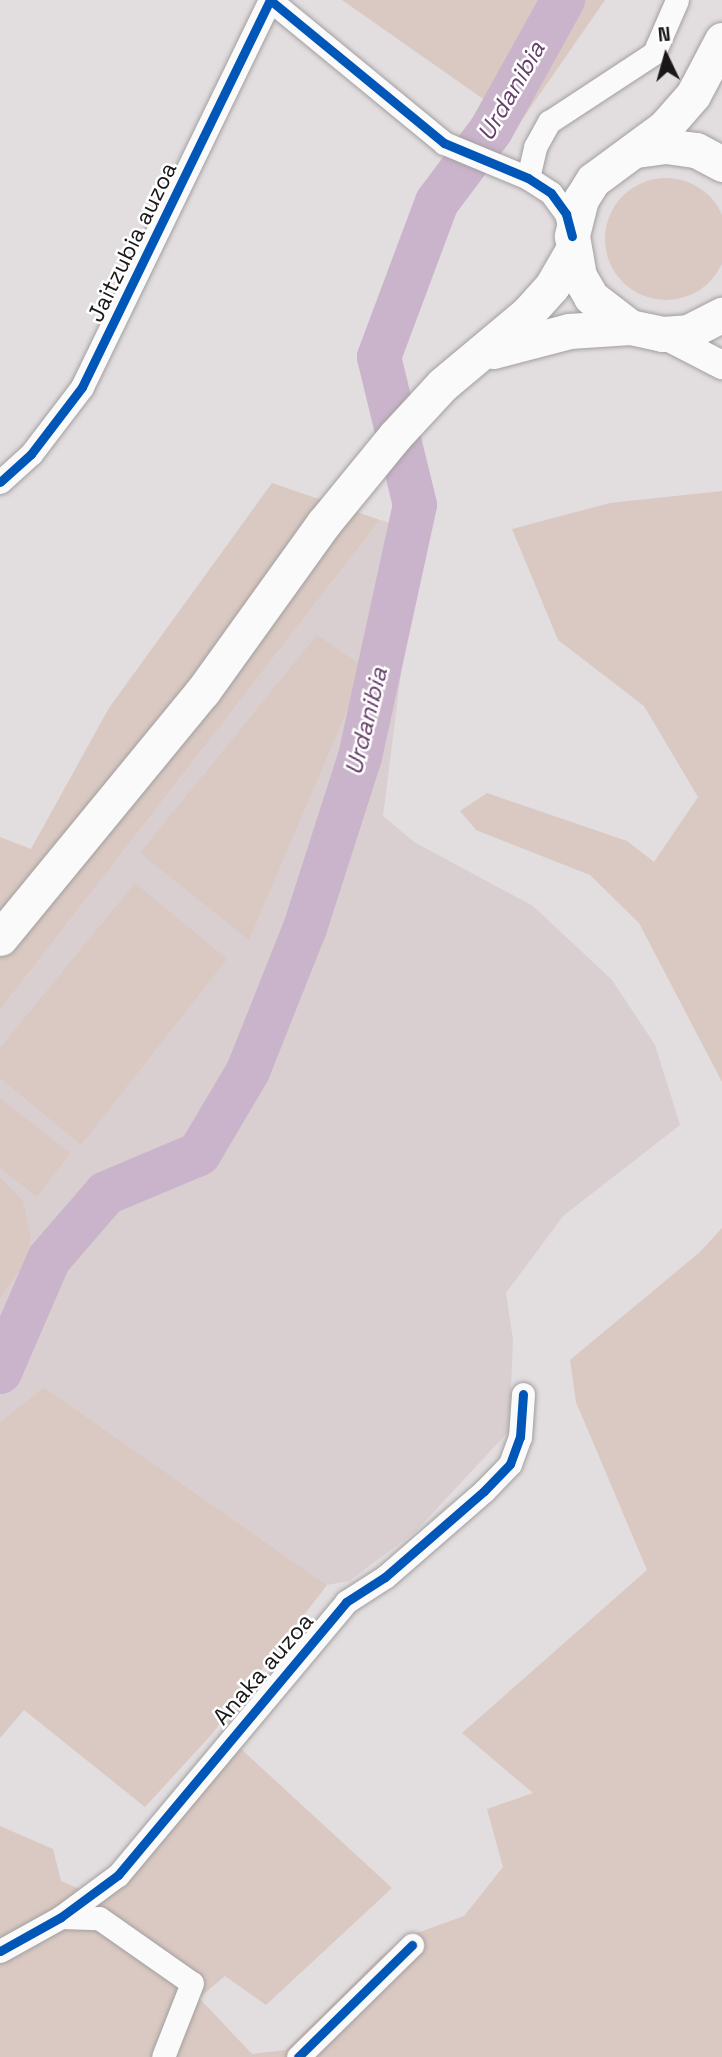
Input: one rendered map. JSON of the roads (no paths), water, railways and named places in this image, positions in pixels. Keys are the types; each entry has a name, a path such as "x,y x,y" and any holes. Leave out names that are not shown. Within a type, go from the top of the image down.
{"main road":[{"path":"0,938 203,691 366,471 425,401 544,295 572,244 581,199 593,180 636,150 692,95 722,40"},
{"path":"636,150 686,149 722,164"},
{"path":"572,244 591,297 646,331"},
{"path":"477,357 537,337 646,331 688,332 722,315"}],"street":[{"name":"Jaitzubia auzoa","path":"0,482 31,454 82,387 270,0 444,143 525,177"},
{"path":"525,177 535,147 549,122 654,52 677,0"},
{"path":"525,177 566,187 593,180"},
{"path":"525,177 561,204 572,244"},
{"path":"646,331 722,365"},
{"name":"Anaka auzoa","path":"0,1951 61,1917 118,1875 346,1602 385,1577 510,1464 520,1437 523,1394"},
{"path":"61,1917 99,1919 192,1983 163,2057"},
{"path":"298,2057 412,1945"}],"waterway":[{"name":"Urdanibia","path":"0,1372 49,1259 106,1193 199,1154 248,1071 305,928 360,757 415,505 379,357 437,202 491,130 563,0"}]}
